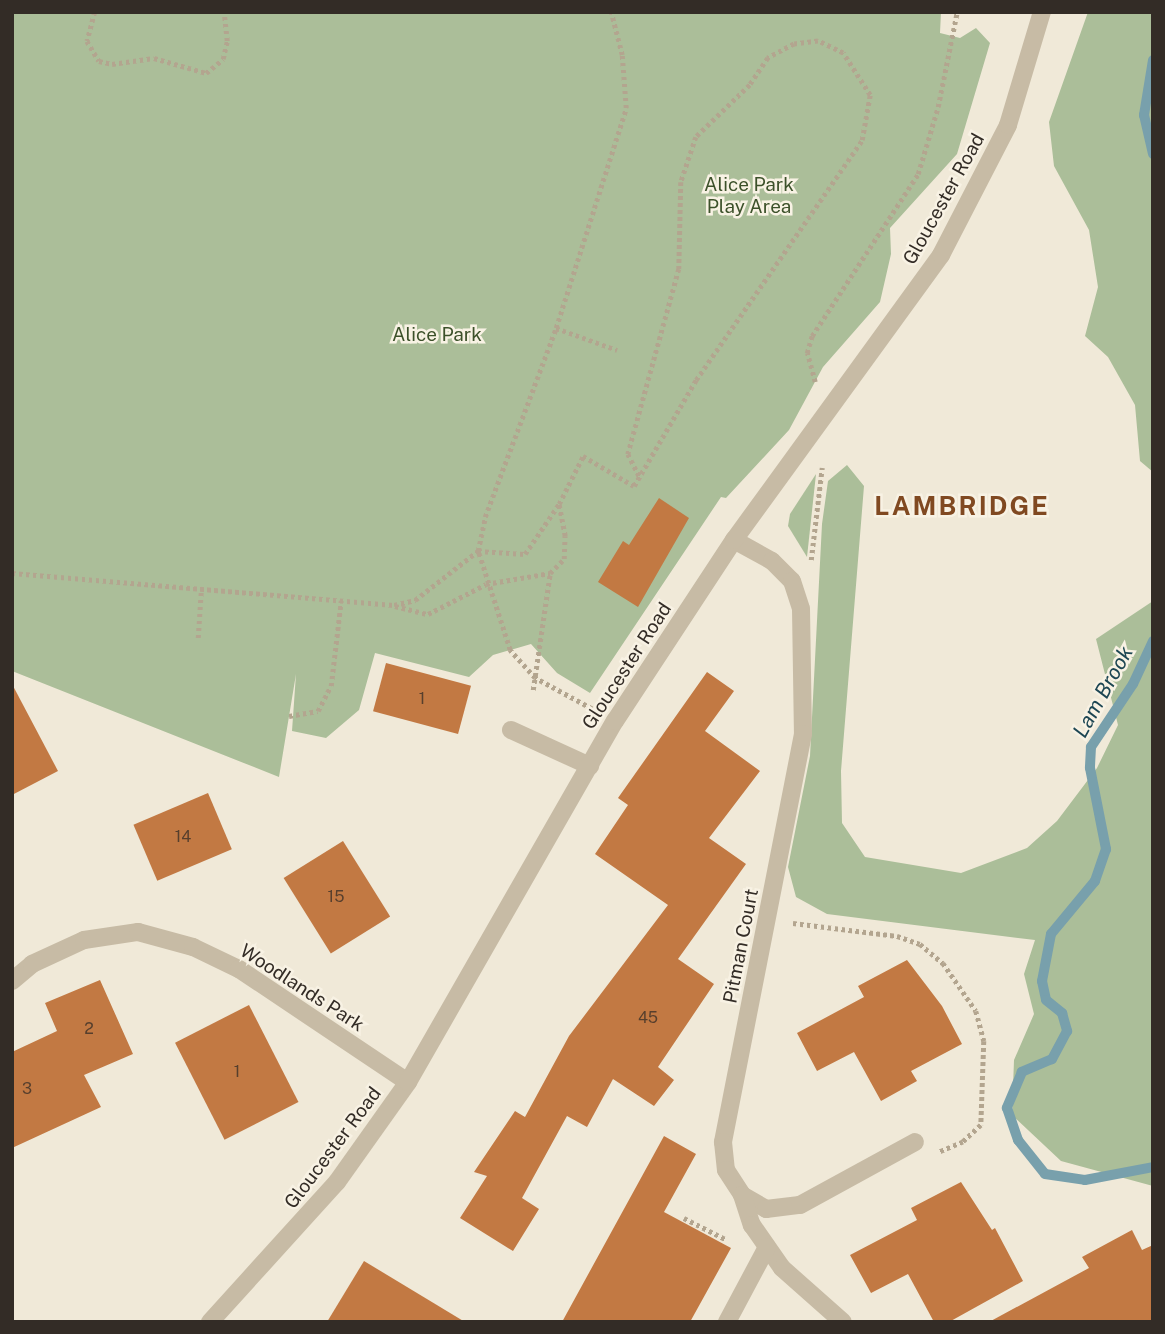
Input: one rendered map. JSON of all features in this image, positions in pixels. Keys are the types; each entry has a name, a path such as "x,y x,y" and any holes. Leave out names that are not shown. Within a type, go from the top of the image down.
{"street":[{"name":"Gloucester Road","path":"210,1322 337,1182 408,1082 615,721 734,540 941,255 978,189 1008,125 1042,12"},
{"name":"Pitman Court","path":"734,540 772,561 792,580 801,609 803,734 723,1142 726,1170 742,1195 752,1225 782,1268 843,1322"},
{"path":"511,730 590,766"},
{"name":"Woodlands Park","path":"12,981 32,964 84,940 138,932 192,947 239,969 408,1082"},
{"path":"742,1195 766,1209 800,1205 915,1142"},
{"path":"727,1322 767,1247"}],"path":[{"path":"95,12 87,41 99,61 112,64 154,58 206,74 223,59 227,41 224,12"},
{"path":"611,12 622,55 626,108 556,328 485,516 478,551 486,583 510,650 535,678 615,721"},
{"path":"811,564 828,414 807,353 812,336 918,174 938,107 957,12"},
{"path":"394,605 415,600 478,551 524,554 559,504 583,456 634,485 696,380 862,140 870,95 844,52 818,41 794,44 768,58 750,85 696,138 681,182 679,269 628,454 639,476"},
{"path":"556,328 617,350"},
{"path":"12,573 201,591 394,605 428,614 486,583 550,573 564,559 565,536 559,504"},
{"path":"533,690 550,573"},
{"path":"198,638 201,591"},
{"path":"289,716 318,711 331,686 341,601"},
{"path":"787,923 884,934 920,944 943,963 976,1011 984,1041 981,1125 963,1142 911,1165 891,1155"},
{"path":"684,1218 736,1245"}],"green space":[{"name":"Alice Park","path":"12,12 941,12 940,33 960,38 976,28 990,43 957,154 890,228 891,254 880,302 823,367 789,430 726,498 721,497 590,693 557,673 531,644 493,655 469,677 375,653 359,710 326,738 292,731 296,674 279,777 12,671"},
{"path":"1088,12 1153,12 1153,472 1140,461 1135,405 1108,357 1085,336 1098,287 1089,230 1054,166 1049,122"},
{"path":"847,465 864,486 841,771 842,823 865,857 961,873 1027,848 1057,821 1097,768 1118,725 1096,639 1153,601 1153,1186 1061,1161 1012,1115 1014,1060 1034,1014 1024,974 1035,940 827,914 796,897 788,867 810,756 822,524 828,481"},
{"path":"816,474 807,557 788,526 790,514"}],"building":[{"path":"659,498 689,518 638,607 598,582 623,541 629,545"},
{"path":"386,663 471,686 458,734 373,711"},
{"path":"707,672 734,691 705,731 760,771 709,838 746,864 678,959 714,984 658,1067 674,1080 654,1106 613,1079 587,1127 567,1116 522,1198 539,1209 513,1251 460,1218 487,1176 474,1172 515,1111 525,1117 569,1036 668,905 595,854 628,805 618,798"},
{"path":"12,684 58,771 12,795"},
{"path":"208,793 232,849 157,881 133,825"},
{"path":"343,841 390,916 331,954 284,878"},
{"path":"907,960 942,1006 962,1044 911,1071 917,1081 881,1101 854,1052 817,1071 797,1033 864,997 858,986"},
{"path":"100,980 133,1054 84,1075 101,1107 12,1148 12,1052 57,1031 45,1003"},
{"path":"249,1005 298,1102 225,1140 175,1043"},
{"path":"664,1136 696,1154 664,1212 731,1248 690,1322 562,1322"},
{"path":"961,1182 992,1230 995,1228 1023,1281 949,1322 934,1322 908,1274 871,1293 850,1255 917,1220 911,1208"},
{"path":"1132,1230 1142,1250 1153,1245 1153,1322 989,1322 1089,1268 1082,1257"},
{"path":"364,1261 465,1322 327,1322"}],"waterway":[{"name":"Lam Brook","path":"1153,60 1144,115 1153,154"},
{"name":"Lam Brook","path":"1153,641 1133,684 1091,747 1090,768 1106,849 1095,881 1051,934 1042,981 1046,1000 1062,1013 1067,1031 1052,1059 1022,1072 1007,1108 1018,1140 1045,1174 1085,1180 1153,1167"}],"district":[{"name":"LAMBRIDGE","path":"962,506"}],"park label":[{"name":"Alice Park Play Area","path":"749,196"}]}
